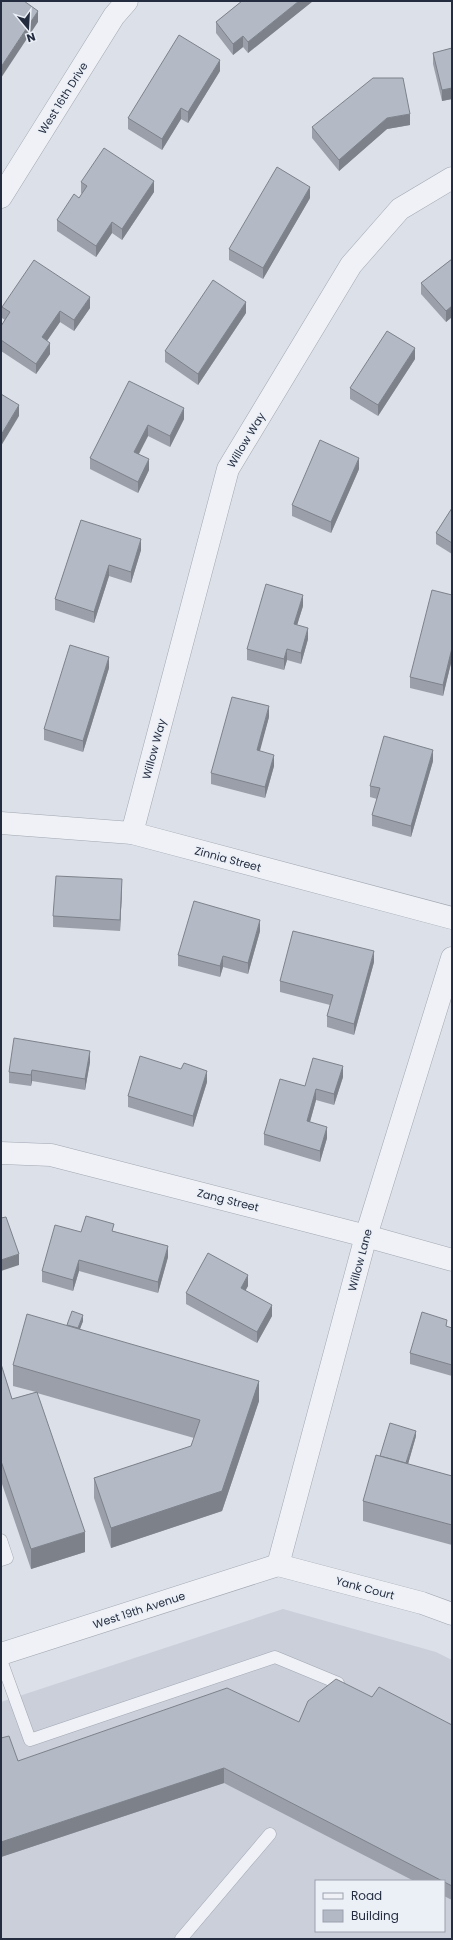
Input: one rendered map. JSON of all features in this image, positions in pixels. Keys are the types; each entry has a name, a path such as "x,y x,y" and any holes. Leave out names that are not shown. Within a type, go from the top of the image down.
{"street":[{"name":"West 16th Drive","path":"1,197 114,16 127,1"},
{"name":"Willow Way","path":"132,833 228,469 351,265 400,209 452,178"},
{"name":"Zinnia Street","path":"1,823 132,833 452,918"},
{"name":"Willow Lane","path":"278,1565 366,1236 452,958"},
{"name":"Zang Street","path":"1,1153 51,1155 366,1236 452,1260"},
{"name":"Yank Court","path":"278,1565 422,1603 452,1614"},
{"name":"West 19th Avenue","path":"1,1654 278,1565"}],"lane":[{"path":"1,1540 7,1558 1,1560"},
{"path":"1,1660 30,1740 275,1657 338,1683"},
{"path":"181,1939 270,1834"}],"shaded area":[{"path":"283,1609 436,1652 452,1660 452,1939 1,1939 1,1702"}],"building":[{"path":"1,1 24,1 38,11 1,67"},
{"path":"242,1 299,1 248,42 243,36 233,44 216,22"},
{"path":"179,35 220,60 188,112 181,108 162,139 128,118"},
{"path":"452,48 452,88 442,90 433,53"},
{"path":"373,78 403,78 410,114 387,118 339,160 312,127"},
{"path":"104,148 154,181 122,229 112,222 96,246 57,220 74,194 79,198 87,186 81,182"},
{"path":"277,167 310,187 263,268 229,249"},
{"path":"452,259 452,306 446,311 421,283"},
{"path":"34,260 90,297 74,320 60,311 42,337 50,343 36,364 1,340 1,326 10,312 2,307"},
{"path":"213,280 246,302 198,374 165,351"},
{"path":"387,331 415,348 378,405 350,388"},
{"path":"129,381 184,408 170,436 148,425 134,452 149,459 138,482 90,458"},
{"path":"1,394 19,405 1,435"},
{"path":"320,440 359,458 331,522 292,505"},
{"path":"452,508 452,543 436,533"},
{"path":"81,520 141,539 131,572 109,565 94,612 55,599"},
{"path":"266,584 303,595 294,624 308,628 301,653 287,649 284,659 247,649"},
{"path":"432,590 452,595 452,648 443,685 410,677"},
{"path":"70,645 109,657 83,741 44,729"},
{"path":"232,697 269,706 257,750 274,755 265,787 211,773"},
{"path":"384,736 433,750 411,826 372,815 380,788 370,786"},
{"path":"56,876 122,879 120,920 53,916"},
{"path":"194,901 260,920 248,963 223,956 220,966 178,955"},
{"path":"293,931 374,951 354,1024 327,1016 333,995 280,981"},
{"path":"14,1038 90,1051 85,1079 32,1070 31,1075 9,1072"},
{"path":"140,1056 181,1069 184,1063 207,1071 193,1116 128,1096"},
{"path":"313,1058 343,1066 334,1094 316,1089 307,1121 327,1127 320,1151 264,1134 280,1079 305,1086"},
{"path":"86,1216 114,1224 112,1231 168,1246 158,1282 79,1260 73,1280 42,1271 55,1225 81,1232"},
{"path":"6,1217 19,1254 1,1260 1,1218"},
{"path":"208,1253 248,1275 241,1288 272,1305 257,1332 186,1293"},
{"path":"72,1311 83,1315 78,1328 67,1325"},
{"path":"422,1312 447,1320 446,1326 452,1328 452,1365 410,1353"},
{"path":"27,1314 259,1381 222,1491 111,1528 94,1478 191,1446 200,1420 13,1365"},
{"path":"1,1364 12,1399 37,1392 85,1532 31,1549 1,1461"},
{"path":"390,1423 416,1431 406,1463 380,1456"},
{"path":"376,1455 452,1476 452,1525 363,1501"},
{"path":"336,1679 372,1697 379,1687 452,1725 452,1886 445,1882 445,1880 440,1880 224,1768 1,1842 1,1738 9,1736 18,1761 227,1688 299,1722 308,1701"}]}
